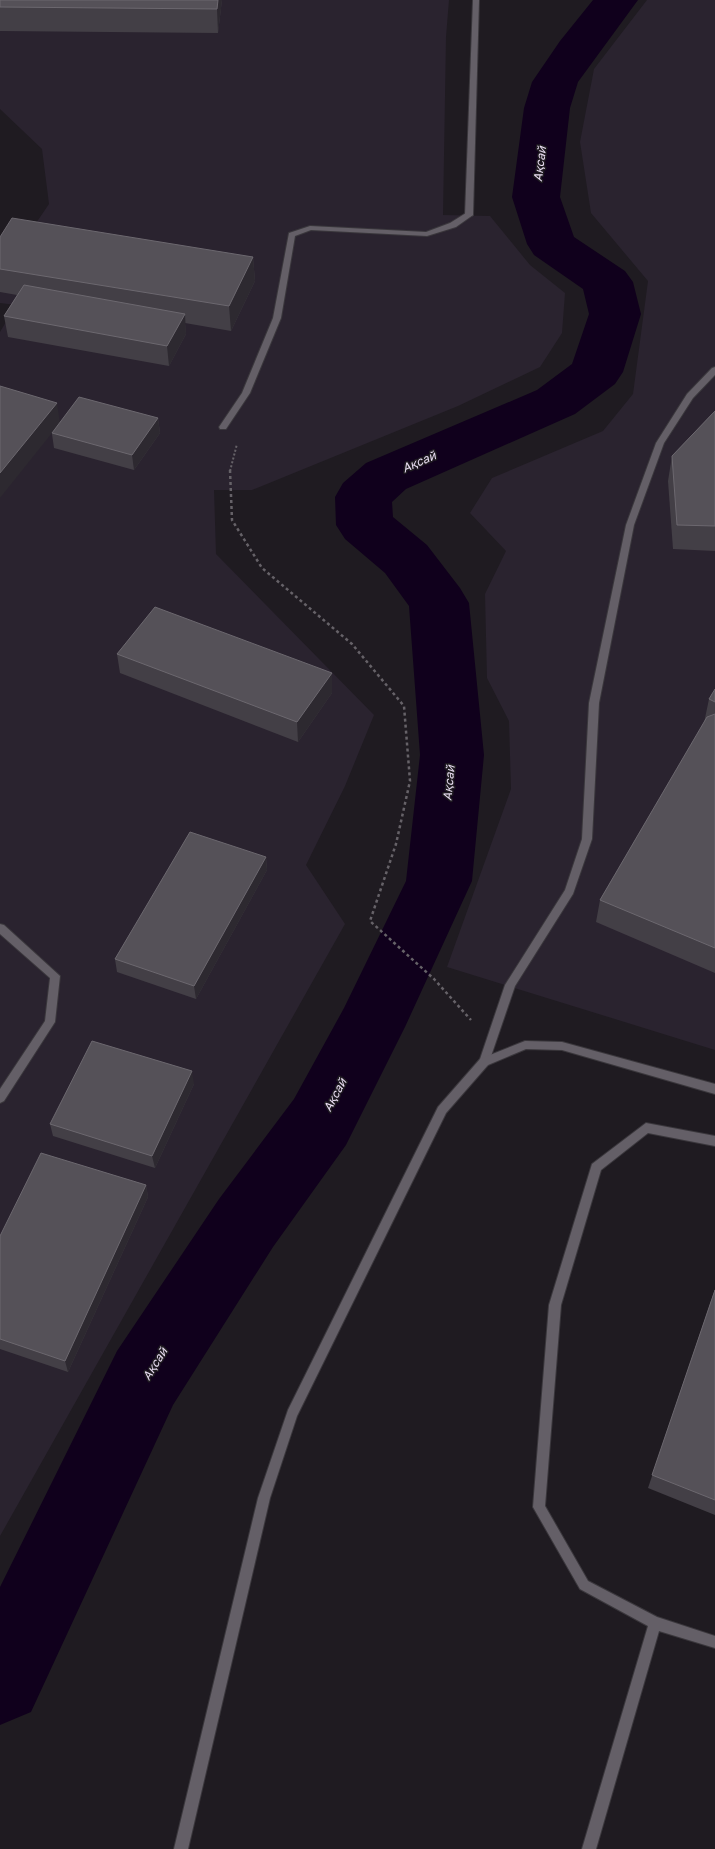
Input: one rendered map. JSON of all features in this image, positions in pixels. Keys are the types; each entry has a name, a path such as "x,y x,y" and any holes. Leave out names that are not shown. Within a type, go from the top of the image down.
{"street":[{"path":"223,426 246,392 277,318 292,235 310,228 427,234 453,225 468,215 476,0"},
{"path":"181,1849 264,1498 292,1414 442,1110 484,1062 510,985 570,891 587,839 594,703 630,525 660,443 690,396 715,370"},
{"path":"0,928 55,976 50,1022 0,1098"},
{"path":"484,1062 525,1045 562,1046 715,1089"},
{"path":"715,1141 646,1128 596,1167 555,1305 540,1507 584,1585 655,1623 715,1642"},
{"path":"589,1849 655,1623"}],"path":[{"path":"238,440 230,471 232,520 258,562 262,568 352,644 404,706 410,781 396,844 370,921 434,979 490,1041"}],"shaded area":[{"path":"0,0 449,0 446,37 443,215 490,216 530,265 565,293 562,333 540,367 458,406 252,490 214,490 216,554 374,715 345,786 306,865 345,924 0,1536 0,332 16,305 0,303 0,276 49,204 42,149 0,109"},
{"path":"647,0 715,0 715,1050 447,967 511,789 509,721 487,678 485,594 506,551 470,513 492,478 603,431 633,394 648,281 591,213 580,142 594,69"}],"building":[{"path":"0,0 218,0 217,9 0,7"},
{"path":"12,218 253,257 229,306 0,269 0,237"},
{"path":"24,285 185,314 167,346 4,316"},
{"path":"0,386 57,403 0,473"},
{"path":"79,397 158,418 132,455 52,433"},
{"path":"715,411 715,526 677,525 672,456"},
{"path":"155,607 332,673 297,722 117,654"},
{"path":"715,689 715,702 709,699"},
{"path":"715,714 715,948 600,900 707,717"},
{"path":"190,832 266,857 194,986 115,959"},
{"path":"92,1041 192,1071 152,1156 50,1124"},
{"path":"41,1153 146,1185 65,1361 0,1339 0,1236"},
{"path":"715,1290 715,1500 652,1475"}],"waterway":[{"name":"Ақсай","path":"0,1681 145,1378 246,1223 320,1122 370,1027 439,881 452,755 439,603 406,559 365,525 363,497 386,476 556,402 596,372 615,314 607,282 552,244 536,197 547,108 555,82 576,51 616,0"}]}
